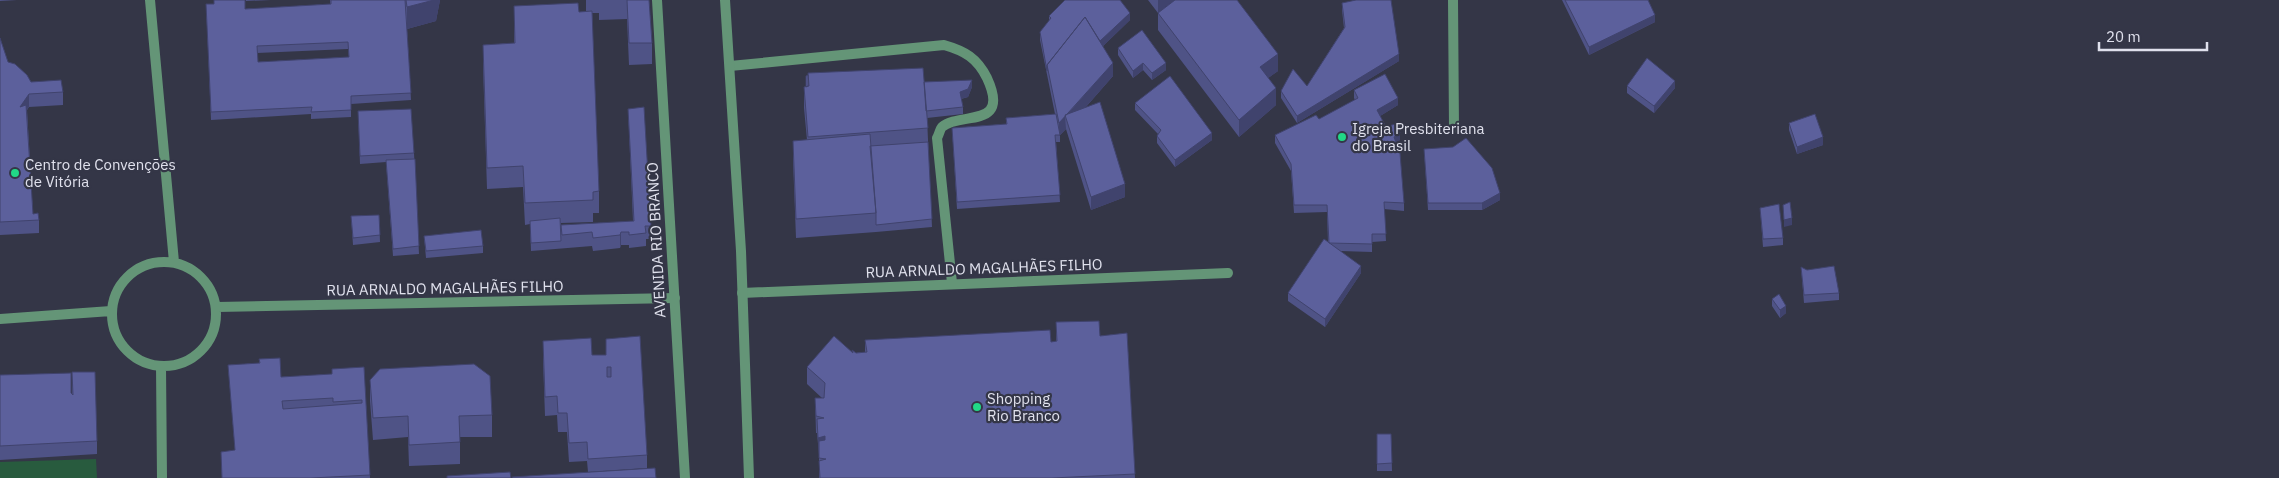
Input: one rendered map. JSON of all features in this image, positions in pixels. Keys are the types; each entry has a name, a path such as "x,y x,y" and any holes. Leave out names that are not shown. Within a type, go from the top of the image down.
{"street":[{"path":"150,0 174,262"},
{"name":"AVENIDA RIO BRANCO","path":"657,0 685,478"},
{"path":"725,0 741,251 749,478"},
{"path":"1453,0 1454,128"},
{"path":"730,66 944,44 964,50 981,65 994,94 991,107 981,117 953,123 942,128 937,138 952,284"},
{"path":"152,262 174,262 190,268 203,278 212,291 217,307 215,326 208,343 196,356 179,364 161,366 145,363 131,354 120,343 113,327 111,311 117,289 132,273 152,262"},
{"name":"RUA ARNALDO MAGALHÃES FILHO","path":"742,294 1228,273"},
{"name":"RUA ARNALDO MAGALHÃES FILHO","path":"217,307 675,298"},
{"path":"0,319 111,311"},
{"path":"161,366 162,478"}],"green space":[{"path":"96,459 97,478 0,478 0,462"}],"building":[{"path":"214,0 245,0 245,9 331,4 331,0 405,0 411,93 351,96 351,110 311,112 312,107 211,112 206,4 214,4","holes":["348,42 349,57 258,62 257,46"]},
{"path":"406,0 434,0 407,7"},
{"path":"627,0 649,0 652,43 629,43"},
{"path":"1065,0 1120,0 1130,13 1100,41 1085,17 1047,65 1047,71 1040,32 1051,18 1049,16"},
{"path":"1175,0 1237,0 1278,54 1260,67 1276,88 1239,120 1158,13"},
{"path":"1356,0 1391,0 1399,54 1297,116 1281,91 1293,69 1307,86 1345,27 1342,3"},
{"path":"1565,0 1648,0 1655,15 1589,47"},
{"path":"578,3 579,12 592,11 599,191 593,192 593,200 525,203 523,166 487,168 483,45 515,43 514,6"},
{"path":"1085,17 1113,63 1059,123 1047,65"},
{"path":"1142,30 1166,63 1152,73 1143,63 1133,71 1118,48"},
{"name":"Centro de Convenções de Vitória","path":"0,38 8,62 15,64 27,75 31,82 61,80 63,92 29,94 20,107 26,105 33,214 38,213 39,220 0,222"},
{"path":"1647,58 1675,81 1654,106 1627,86"},
{"path":"923,68 928,128 808,137 804,87 809,86 808,73"},
{"path":"1385,74 1398,98 1377,110 1386,127 1395,124 1400,133 1394,137 1400,153 1404,203 1384,202 1386,234 1372,234 1372,244 1329,243 1327,205 1294,205 1291,164 1275,135 1316,115 1319,119 1358,98 1354,90"},
{"path":"808,75 808,86 806,87 806,76"},
{"path":"1170,76 1212,133 1175,160 1157,136 1161,130 1135,103"},
{"path":"972,80 968,89 960,92 963,107 926,111 924,82"},
{"path":"1100,102 1125,184 1091,197 1065,115"},
{"path":"644,107 651,226 645,226 646,233 629,235 629,232 621,232 620,235 593,238 592,232 562,235 561,225 634,221 628,109"},
{"path":"411,109 414,153 360,156 358,111"},
{"path":"1056,114 1060,135 1055,135 1060,195 957,202 952,128 1007,124 1006,118"},
{"path":"1815,114 1823,137 1797,147 1789,123"},
{"path":"870,134 876,213 796,219 793,141"},
{"path":"1466,138 1492,168 1500,193 1482,203 1428,203 1424,149 1453,147"},
{"path":"928,142 932,219 876,225 870,146"},
{"path":"415,159 419,246 393,249 386,160"},
{"path":"1790,202 1792,218 1784,220 1783,205"},
{"path":"1779,204 1783,238 1763,239 1760,208"},
{"path":"379,215 380,235 353,238 351,216"},
{"path":"560,218 561,241 531,243 530,221"},
{"path":"481,230 483,246 426,251 424,236"},
{"path":"1324,239 1361,266 1325,319 1288,293"},
{"path":"1834,266 1839,293 1804,295 1801,267 1807,270"},
{"path":"1779,294 1786,306 1780,310 1772,299"},
{"name":"Shopping Rio Branco","path":"1099,321 1100,336 1127,333 1135,474 1052,478 820,478 819,461 826,459 819,458 819,441 825,440 825,436 818,438 817,419 824,418 816,416 815,398 824,398 825,383 807,367 834,336 853,353 852,350 856,353 867,352 865,340 1050,330 1051,342 1057,341 1056,322"},
{"path":"640,336 647,455 588,459 587,442 569,443 567,413 558,413 557,396 545,397 543,341 591,338 592,355 606,355 606,339","holes":["607,367 611,367 611,377 607,377"]},
{"path":"280,358 281,377 332,374 332,369 364,367 370,475 311,478 222,478 221,452 235,450 228,365 260,363 259,359","holes":["333,398 333,402 362,400 362,403 283,409 282,401"]},
{"path":"474,364 490,376 492,415 459,416 460,442 409,445 408,416 373,418 370,380 380,369"},
{"path":"72,372 95,372 97,441 0,446 0,375 71,373 71,393 73,395"},
{"path":"1377,434 1391,434 1392,463 1377,464"},
{"path":"655,468 656,478 512,477"},
{"path":"510,472 511,478 447,478 447,476"}],"place":[{"name":"Igreja Presbiteriana do Brasil","path":"1342,137"},
{"name":"Centro de Convenções de Vitória","path":"15,173"},
{"name":"Shopping Rio Branco","path":"977,407"}]}
